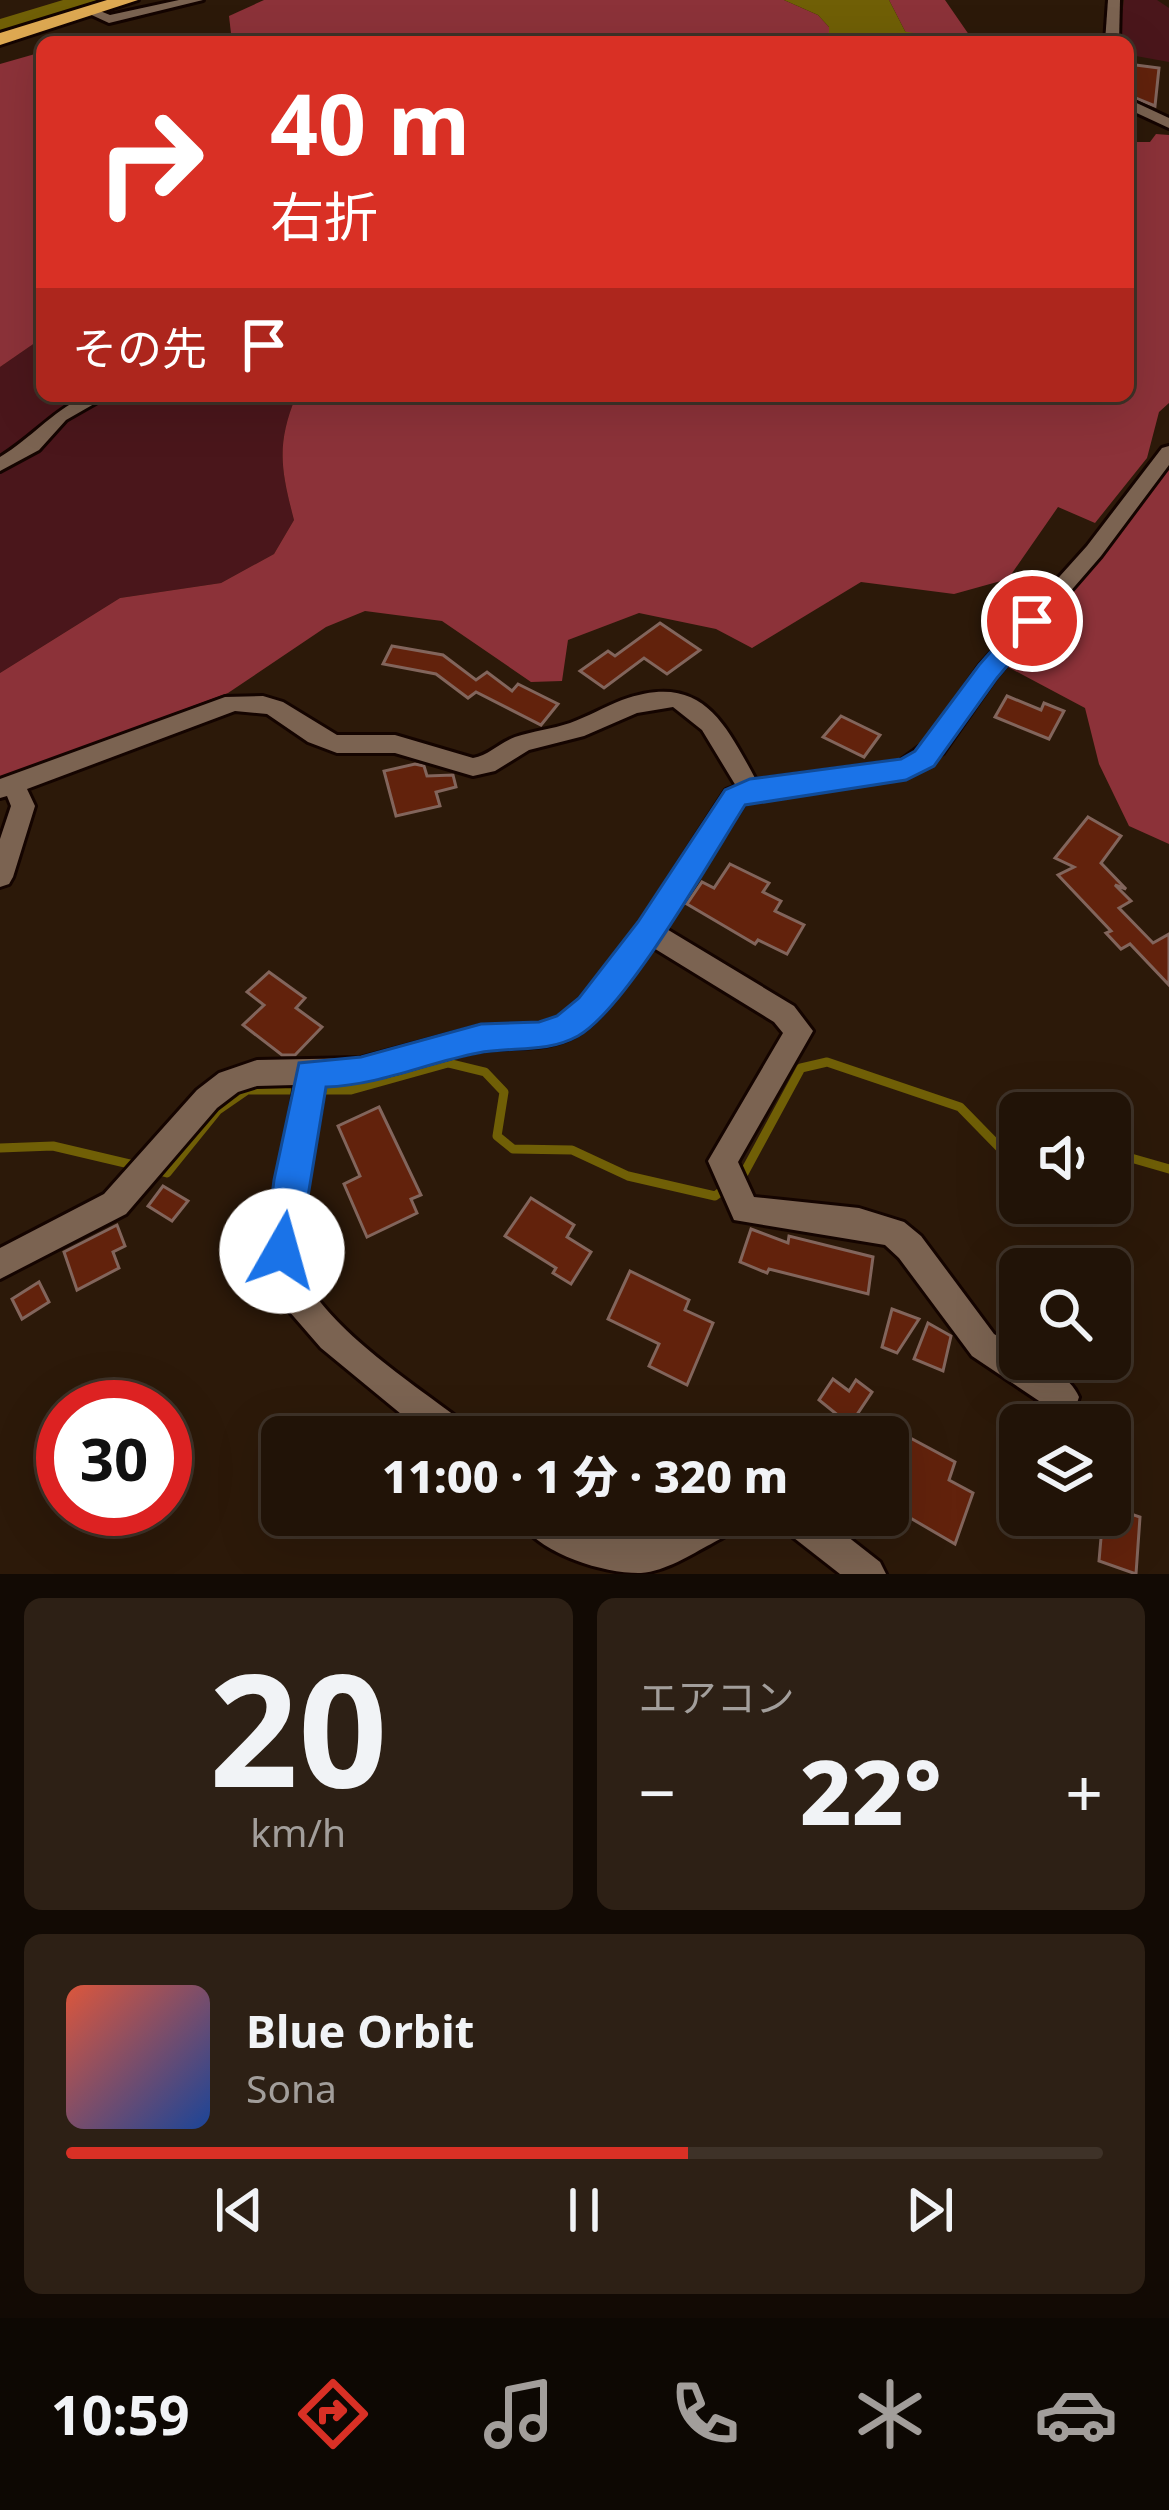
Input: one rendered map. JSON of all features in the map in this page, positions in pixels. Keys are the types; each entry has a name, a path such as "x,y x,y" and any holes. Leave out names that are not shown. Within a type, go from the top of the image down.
{"highway":[{"path":"0,39 128,0"}],"street":[{"path":"90,11 109,19 197,0"},
{"path":"1112,36 1114,0"},
{"path":"1134,106 1169,124"},
{"path":"0,465 23,454 58,416 87,402"},
{"path":"0,1264 115,1204 229,1082 257,1073 310,1087 481,1038 539,1036 568,1026 590,1007 649,931 724,807 750,790 906,769 925,759 988,671 1094,551 1169,452"},
{"path":"0,877 23,806 7,787 232,703 256,700 278,708 326,741 344,746 388,743 474,767 490,764 517,745 582,728 607,712 673,697 692,706 703,719 750,790"},
{"path":"649,931 784,1014 799,1031 723,1161 745,1210 859,1222 893,1232 910,1247 983,1345 1064,1397"},
{"path":"310,1087 291,1180 282,1251 285,1277 302,1306 327,1332 429,1416"},
{"path":"558,1536 614,1553 650,1555 688,1536"},
{"path":"819,1536 868,1574"}],"shaded area":[{"path":"264,0 784,0 818,15 829,27 829,36 231,36 229,16"},
{"path":"784,0 889,0 907,35 829,36 829,27 818,15"},
{"path":"889,0 945,0 970,36 907,36"},
{"path":"1124,0 1157,0 1169,8 1169,62 1136,56 1134,36 1119,34"},
{"path":"36,54 36,342 0,367 0,64"},
{"path":"1156,134 1169,135 1169,403 1159,412 1147,458 1095,523 1058,507 1008,579 954,594 861,582 752,648 716,629 639,613 568,640 562,681 531,682 442,621 365,611 326,627 228,693 0,778 0,673 120,598 221,583 274,554 294,520 283,458 285,429 294,402 1134,402 1134,142 1150,142"},
{"path":"36,342 36,402 294,402 285,429 283,458 294,520 274,554 221,583 120,598 0,673 0,367"},
{"path":"1169,463 1169,844 1129,826 1099,764 1085,708 1004,665"}],"building":[{"path":"1134,65 1159,68 1155,106 1134,97"},
{"path":"660,623 700,650 667,674 644,658 604,688 580,671 608,651 615,656"},
{"path":"392,646 443,655 476,680 487,672 512,691 518,684 558,704 541,725 476,692 468,698 436,674 383,664"},
{"path":"1007,696 1041,710 1044,703 1064,711 1049,739 995,717"},
{"path":"841,716 880,735 864,757 823,737"},
{"path":"424,766 427,776 453,775 456,787 436,792 440,806 396,816 384,771"},
{"path":"1088,817 1121,836 1101,863 1131,901 1119,908 1153,943 1169,934 1169,985 1130,944 1121,949 1106,933 1111,931 1058,875 1074,867 1055,858"},
{"path":"730,864 769,883 763,892 781,901 775,911 804,925 787,954 758,940 755,944 687,904 702,882 714,888"},
{"path":"269,972 305,998 296,1008 322,1027 295,1055 282,1055 243,1025 264,1005 247,992"},
{"path":"379,1107 421,1195 411,1199 417,1213 367,1237 344,1184 360,1176 338,1126"},
{"path":"163,1186 188,1201 172,1221 148,1206"},
{"path":"531,1198 574,1225 567,1237 591,1252 571,1284 553,1273 556,1268 505,1236"},
{"path":"117,1225 125,1246 113,1252 119,1268 77,1290 64,1252"},
{"path":"751,1229 788,1243 789,1236 873,1257 868,1294 769,1269 767,1273 740,1262"},
{"path":"630,1271 689,1300 685,1310 713,1323 687,1385 649,1366 659,1344 608,1319"},
{"path":"39,1282 49,1302 22,1319 12,1299"},
{"path":"892,1309 919,1319 897,1353 882,1347"},
{"path":"928,1323 951,1336 943,1371 914,1359"},
{"path":"833,1379 849,1391 856,1380 872,1392 856,1416 839,1416 819,1400"},
{"path":"909,1437 955,1462 949,1480 973,1493 955,1544 909,1517"},
{"path":"1131,1514 1140,1517 1136,1574 1099,1561 1101,1536 1131,1536"}],"waterway":[{"path":"0,26 87,0"},
{"path":"899,33 918,36"},
{"path":"152,1169 167,1173 218,1110 247,1090 351,1090 448,1063 485,1072 504,1092 497,1136 513,1149 572,1150 628,1176 715,1196 743,1175 801,1068 827,1062 960,1107 999,1147"},
{"path":"0,1148 53,1146 138,1166"},
{"path":"1131,1158 1169,1169"}],"route":[{"path":"282,1251 291,1180 310,1101 310,1073 361,1071 481,1038 539,1036 568,1026 590,1007 649,931 724,807 735,797 750,790 906,769 925,759 988,671 1032,621"}]}
